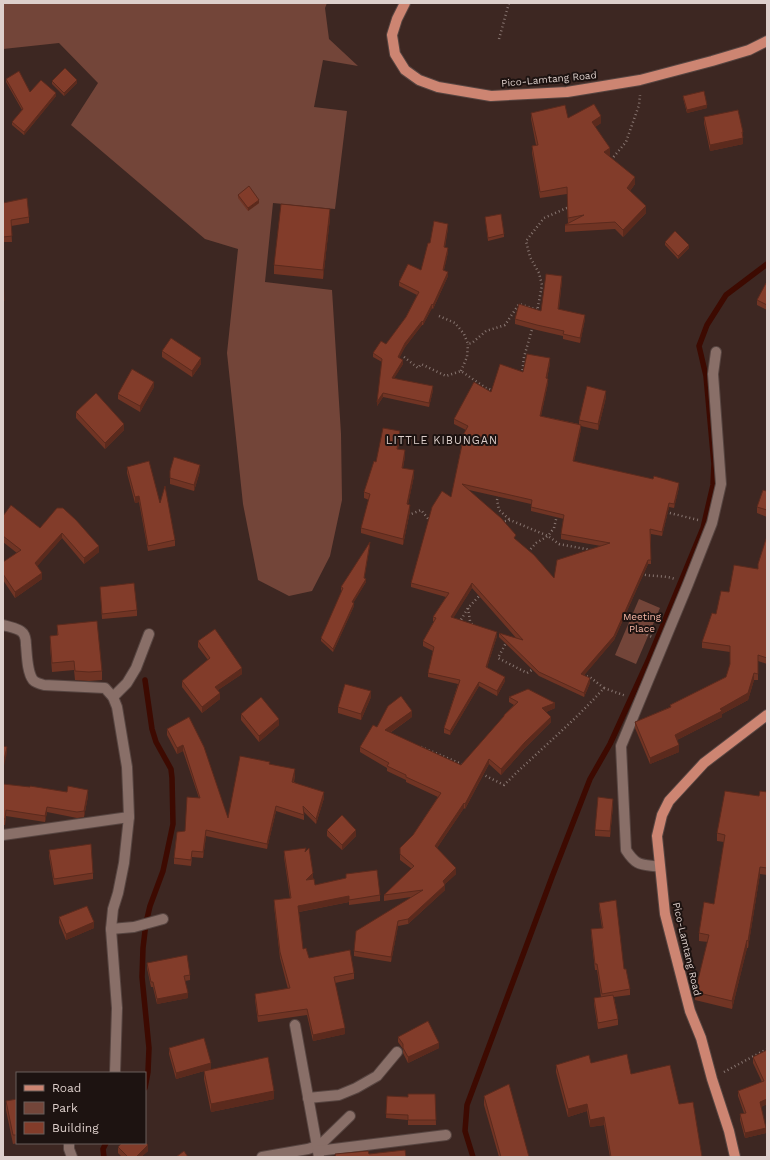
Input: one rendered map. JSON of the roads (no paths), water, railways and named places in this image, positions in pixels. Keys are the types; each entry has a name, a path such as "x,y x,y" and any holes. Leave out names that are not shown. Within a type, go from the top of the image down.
{"main road":[{"name":"Pico-Lamtang Road","path":"405,3 397,19 392,35 395,54 405,70 419,80 438,87 491,96 567,92 640,80 712,62 749,50 767,41"},
{"name":"Pico-Lamtang Road","path":"736,1157 701,1038 690,1011 667,921 657,836 662,815 669,801 704,764 767,715"}],"street":[{"path":"660,867 637,864 632,860 626,850 621,746 712,523 721,484 712,374 716,352"},
{"path":"3,625 19,630 26,638 30,675 37,683 44,685 105,688 117,707 127,767 129,817 124,863 113,910 111,929 117,1008 115,1072"},
{"path":"112,697 127,683 136,668 149,634"},
{"path":"3,835 129,817"},
{"path":"111,929 134,926 163,919"},
{"path":"295,1025 318,1151"},
{"path":"308,1098 339,1095 356,1088 377,1076 397,1052"},
{"path":"318,1151 350,1116"},
{"path":"262,1157 308,1149 318,1151 446,1135"},
{"path":"69,1144 72,1157"}],"waterway":[{"path":"473,1157 465,1131 467,1105 590,779 610,744 648,661 703,528 713,485 714,464 706,376 699,346 707,325 726,295 767,264"},
{"path":"145,680 152,729 156,742 171,769 173,824 163,871 150,906 143,948 142,977 149,1048 146,1083"},
{"path":"104,1157 103,1149 106,1144"}],"district":[{"name":"LITTLE KIBUNGAN","path":"442,440"}],"park label":[{"name":"Meeting Place","path":"642,622"}]}
